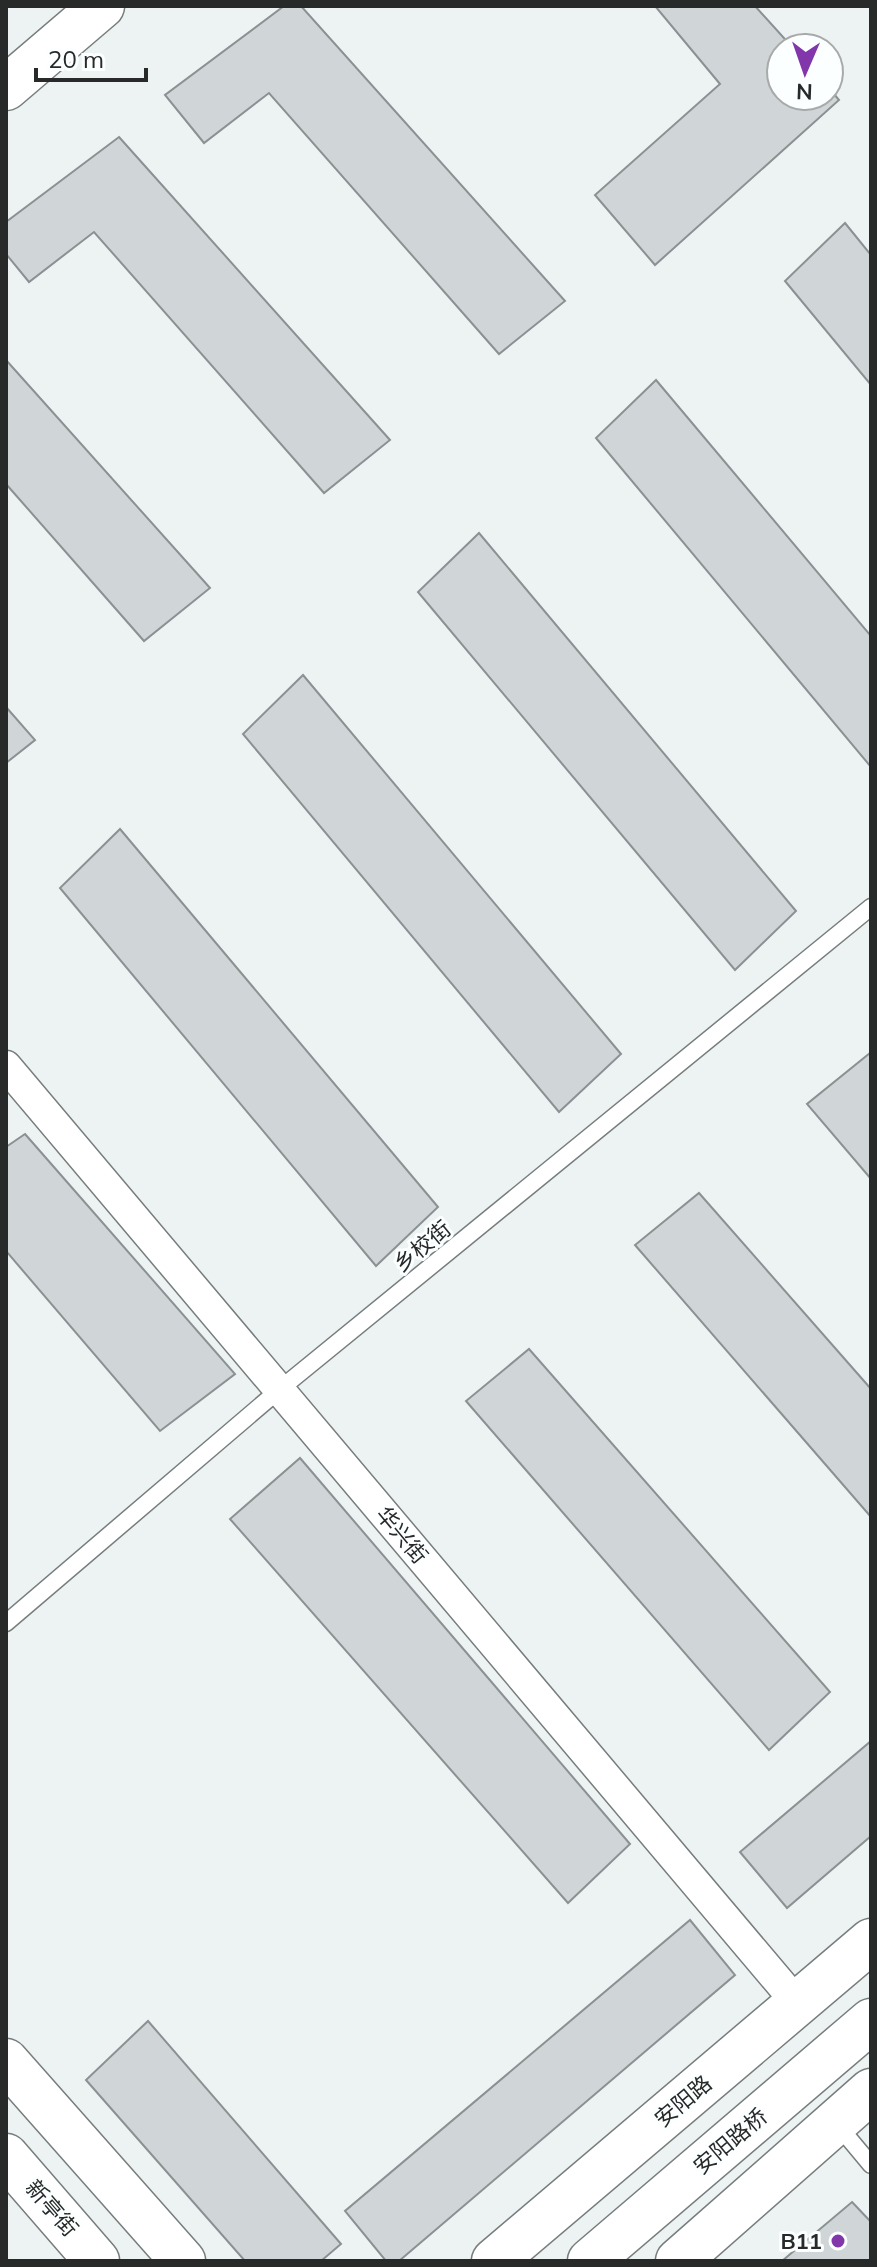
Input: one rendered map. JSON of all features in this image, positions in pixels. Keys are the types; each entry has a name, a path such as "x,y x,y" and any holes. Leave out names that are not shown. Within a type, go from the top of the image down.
{"main road":[{"path":"6,88 102,6"},
{"name":"安阳路","path":"494,2261 871,1941"},
{"name":"安阳路桥","path":"590,2261 871,2021"},
{"path":"6,2061 183,2261"},
{"path":"678,2261 871,2091"},
{"name":"新亭街","path":"6,2156 97,2261"}],"street":[{"name":"华兴街","path":"6,1066 797,2003"}],"lane":[{"name":"乡校街","path":"6,1623 279,1390 871,907"},
{"path":"835,2122 871,2165"}],"building":[{"path":"284,6 301,6 565,301 499,354 269,93 204,143 165,95"},
{"path":"655,6 755,6 779,32 765,32 765,112 826,112 655,265 595,195 720,84"},
{"path":"119,137 390,440 324,493 94,232 29,282 6,254 6,222"},
{"path":"845,223 871,255 871,385 785,281"},
{"path":"6,360 210,588 144,641 6,484"},
{"path":"656,380 871,636 871,767 596,438"},
{"path":"479,533 796,911 735,970 418,592"},
{"path":"303,675 621,1054 559,1112 243,734"},
{"path":"6,707 35,740 6,763"},
{"path":"120,829 438,1207 376,1266 60,888"},
{"path":"871,1053 871,1179 807,1104"},
{"path":"25,1134 235,1374 160,1431 6,1251 6,1147"},
{"path":"699,1193 871,1389 871,1517 635,1245"},
{"path":"529,1349 830,1692 769,1750 466,1401"},
{"path":"300,1458 630,1844 568,1903 230,1519"},
{"path":"871,1741 871,1836 787,1908 740,1852"},
{"path":"690,1920 735,1975 399,2261 386,2261 345,2211"},
{"path":"148,2021 341,2244 321,2261 245,2261 86,2080"},
{"name":"B11","path":"852,2202 871,2222 871,2261 782,2261"}],"place":[{"name":"B11","path":"838,2241"}]}
